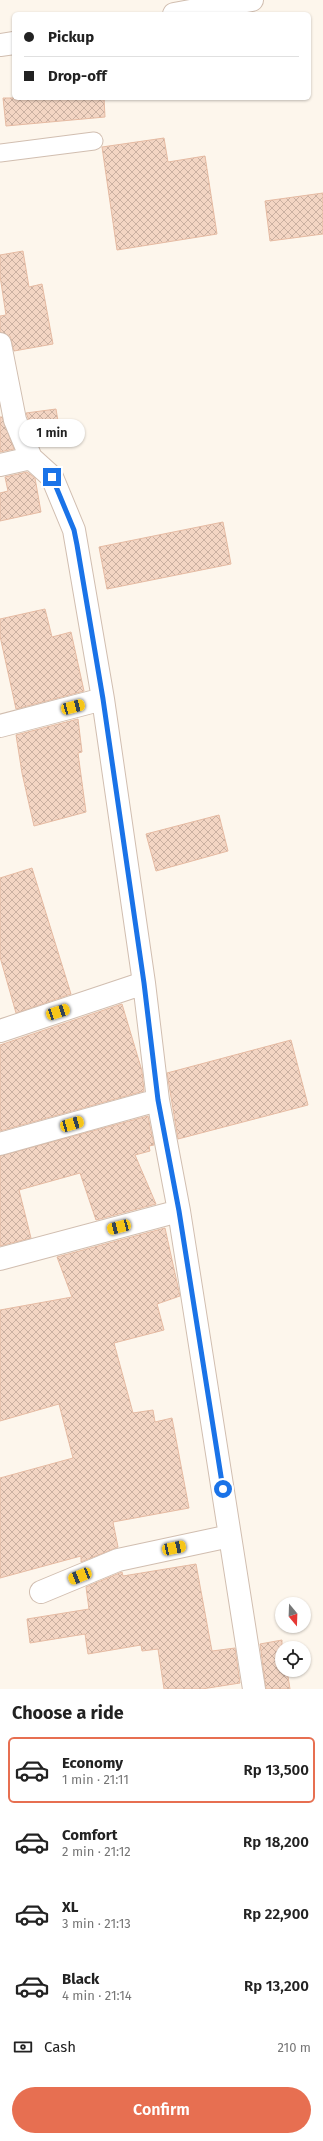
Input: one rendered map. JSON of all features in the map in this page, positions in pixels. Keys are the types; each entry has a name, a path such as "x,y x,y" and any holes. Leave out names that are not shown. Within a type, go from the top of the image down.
{"street":[{"path":"185,12 252,0"},
{"path":"0,45 12,43"},
{"path":"0,344 15,420 31,458 52,477 74,530 103,699 144,983 158,1100 179,1211 254,1689"},
{"path":"0,465 31,458"},
{"path":"0,726 103,699"},
{"path":"0,1030 144,983"},
{"path":"0,1144 158,1100"},
{"path":"0,1260 179,1211"},
{"path":"41,1592 118,1560 230,1536"}],"lane":[{"path":"0,153 94,141"}],"building":[{"path":"3,98 12,98 12,100 104,100 105,117 6,126"},
{"path":"164,138 168,162 205,156 217,234 117,250 102,147"},
{"path":"323,193 323,234 270,241 265,201"},
{"path":"23,251 29,287 42,284 53,344 14,351 10,336 0,332 0,316 6,315 0,276 0,255"},
{"path":"56,409 60,433 36,437 26,413"},
{"path":"0,417 2,417 14,449 0,452"},
{"path":"27,472 35,478 41,512 0,521 0,493 8,491 5,477"},
{"path":"223,522 231,564 107,589 99,547"},
{"path":"45,609 52,637 71,632 84,691 16,709 0,636 0,619"},
{"path":"78,719 82,752 78,753 86,812 34,826 22,773 16,735"},
{"path":"219,815 228,851 156,871 146,834"},
{"path":"32,868 71,994 16,1013 0,957 0,878"},
{"path":"122,1004 142,1071 144,1091 0,1131 0,1045"},
{"path":"291,1040 308,1105 178,1139 167,1073"},
{"path":"148,1116 154,1145 149,1146 150,1151 135,1155 156,1204 96,1220 80,1173 19,1190 31,1238 0,1246 0,1156"},
{"path":"165,1228 180,1296 157,1304 164,1330 114,1343 133,1413 153,1410 155,1422 172,1418 189,1508 113,1522 118,1547 81,1562 81,1556 0,1578 0,1478 73,1458 59,1404 0,1421 0,1310 72,1297 57,1257"},
{"path":"196,1564 212,1651 235,1648 240,1683 202,1689 164,1689 158,1649 142,1651 141,1645 88,1654 85,1634 30,1643 27,1619 89,1609 86,1587 122,1572 123,1576"},
{"path":"275,1641 275,1677 288,1677 290,1689 266,1689 260,1644"}],"route":[{"path":"52,477 74,530 77,545 103,699 144,983 158,1100 179,1211 223,1489"}]}
